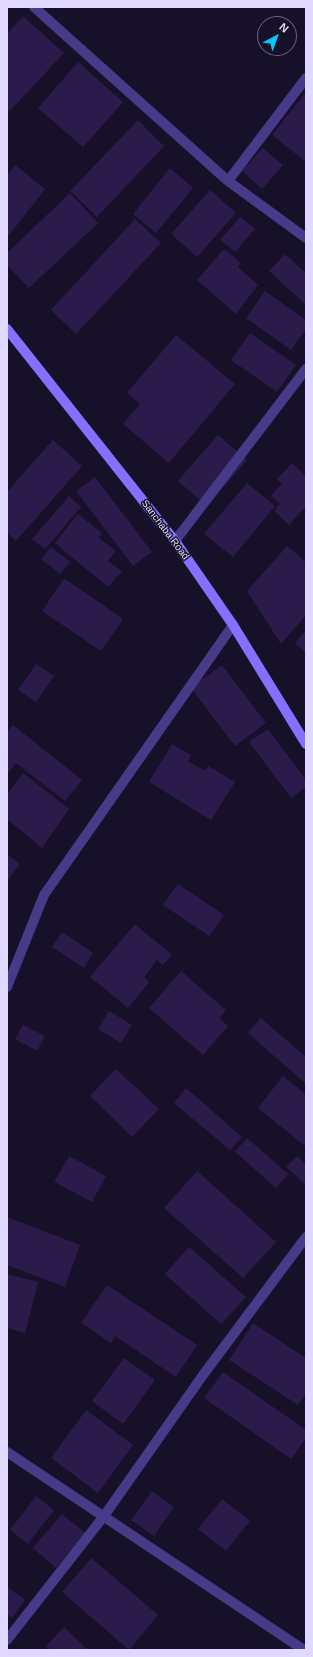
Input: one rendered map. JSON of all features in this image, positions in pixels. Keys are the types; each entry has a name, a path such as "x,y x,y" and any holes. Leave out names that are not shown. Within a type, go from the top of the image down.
{"street":[{"path":"34,7 228,181 306,238"},
{"path":"228,181 306,78"},
{"name":"Sanchaba Road","path":"7,329 175,541 233,625 306,744"},
{"path":"175,541 306,370"},
{"path":"7,987 44,895 233,625"},
{"path":"7,1640 104,1516 203,1375 306,1237"},
{"path":"7,1452 303,1646"}],"building":[{"path":"23,16 64,53 10,111 7,108 7,34"},
{"path":"78,62 123,102 83,147 38,108"},
{"path":"306,92 306,162 272,135"},
{"path":"138,120 164,146 97,217 70,191"},
{"path":"263,148 283,165 262,189 242,171"},
{"path":"15,165 45,189 7,238 7,176"},
{"path":"170,168 193,188 156,233 133,214"},
{"path":"210,190 236,213 197,257 171,234"},
{"path":"70,193 98,223 29,288 7,265 7,253"},
{"path":"240,217 255,229 235,252 220,240"},
{"path":"135,219 161,243 76,334 51,310"},
{"path":"224,249 241,263 238,267 258,285 236,314 197,280"},
{"path":"285,254 306,273 306,305 269,271"},
{"path":"265,291 306,320 306,329 291,350 246,318"},
{"path":"250,333 296,365 277,392 231,360"},
{"path":"176,335 235,384 169,463 123,424 140,404 127,393"},
{"path":"218,435 247,460 207,506 178,481"},
{"path":"53,440 82,466 16,541 7,533 7,492"},
{"path":"292,463 306,476 306,506 289,525 274,511 280,504 271,496 282,483 277,479"},
{"path":"95,477 152,552 133,566 76,491"},
{"path":"247,483 275,506 233,557 204,534"},
{"path":"69,496 81,507 45,549 32,539"},
{"path":"78,514 102,533 99,538 116,551 108,561 122,571 108,587 55,543"},
{"path":"287,546 306,562 306,615 281,644 247,591"},
{"path":"51,547 70,562 60,574 41,559"},
{"path":"64,578 123,619 101,651 42,611"},
{"path":"306,630 306,653 295,643"},
{"path":"36,664 54,676 36,702 18,690"},
{"path":"222,665 266,723 235,746 191,688"},
{"path":"13,725 82,780 65,801 16,763 7,774 7,733"},
{"path":"268,729 306,780 306,787 291,798 249,742"},
{"path":"172,744 191,755 188,761 205,771 208,766 235,782 211,820 149,782"},
{"path":"23,773 69,809 42,848 7,819 7,795"},
{"path":"7,854 20,864 7,881"},
{"path":"178,884 224,915 209,936 163,905"},
{"path":"135,924 172,955 163,965 157,960 144,977 149,982 128,1008 90,977"},
{"path":"62,932 93,953 84,968 52,947"},
{"path":"181,971 226,1010 219,1018 228,1026 203,1055 149,1008"},
{"path":"109,1011 132,1025 121,1043 98,1029"},
{"path":"261,1018 306,1057 306,1084 248,1033"},
{"path":"23,1025 45,1036 37,1051 15,1039"},
{"path":"116,1069 159,1109 132,1137 90,1096"},
{"path":"283,1076 306,1095 306,1147 258,1108"},
{"path":"186,1088 242,1137 230,1150 174,1103"},
{"path":"247,1138 288,1174 276,1188 235,1152"},
{"path":"69,1156 106,1176 92,1202 54,1182"},
{"path":"297,1156 306,1164 306,1185 286,1167"},
{"path":"197,1171 276,1242 243,1278 164,1208"},
{"path":"7,1217 80,1245 65,1287 7,1265"},
{"path":"189,1247 246,1297 221,1324 165,1274"},
{"path":"7,1274 38,1282 25,1333 7,1328"},
{"path":"107,1285 197,1345 176,1377 115,1336 111,1343 81,1323"},
{"path":"253,1323 306,1358 306,1393 298,1405 229,1360"},
{"path":"124,1358 155,1380 123,1424 92,1401"},
{"path":"223,1372 306,1430 306,1438 291,1459 204,1398"},
{"path":"86,1410 133,1445 98,1493 51,1458"},
{"path":"152,1491 174,1507 154,1536 131,1520"},
{"path":"36,1496 54,1510 28,1544 10,1530"},
{"path":"222,1499 250,1521 226,1551 198,1529"},
{"path":"62,1514 85,1533 56,1568 33,1548"},
{"path":"91,1558 158,1615 129,1650 62,1592"},
{"path":"7,1587 25,1600 12,1618 7,1614"},
{"path":"64,1627 88,1650 50,1650 46,1646"}]}
